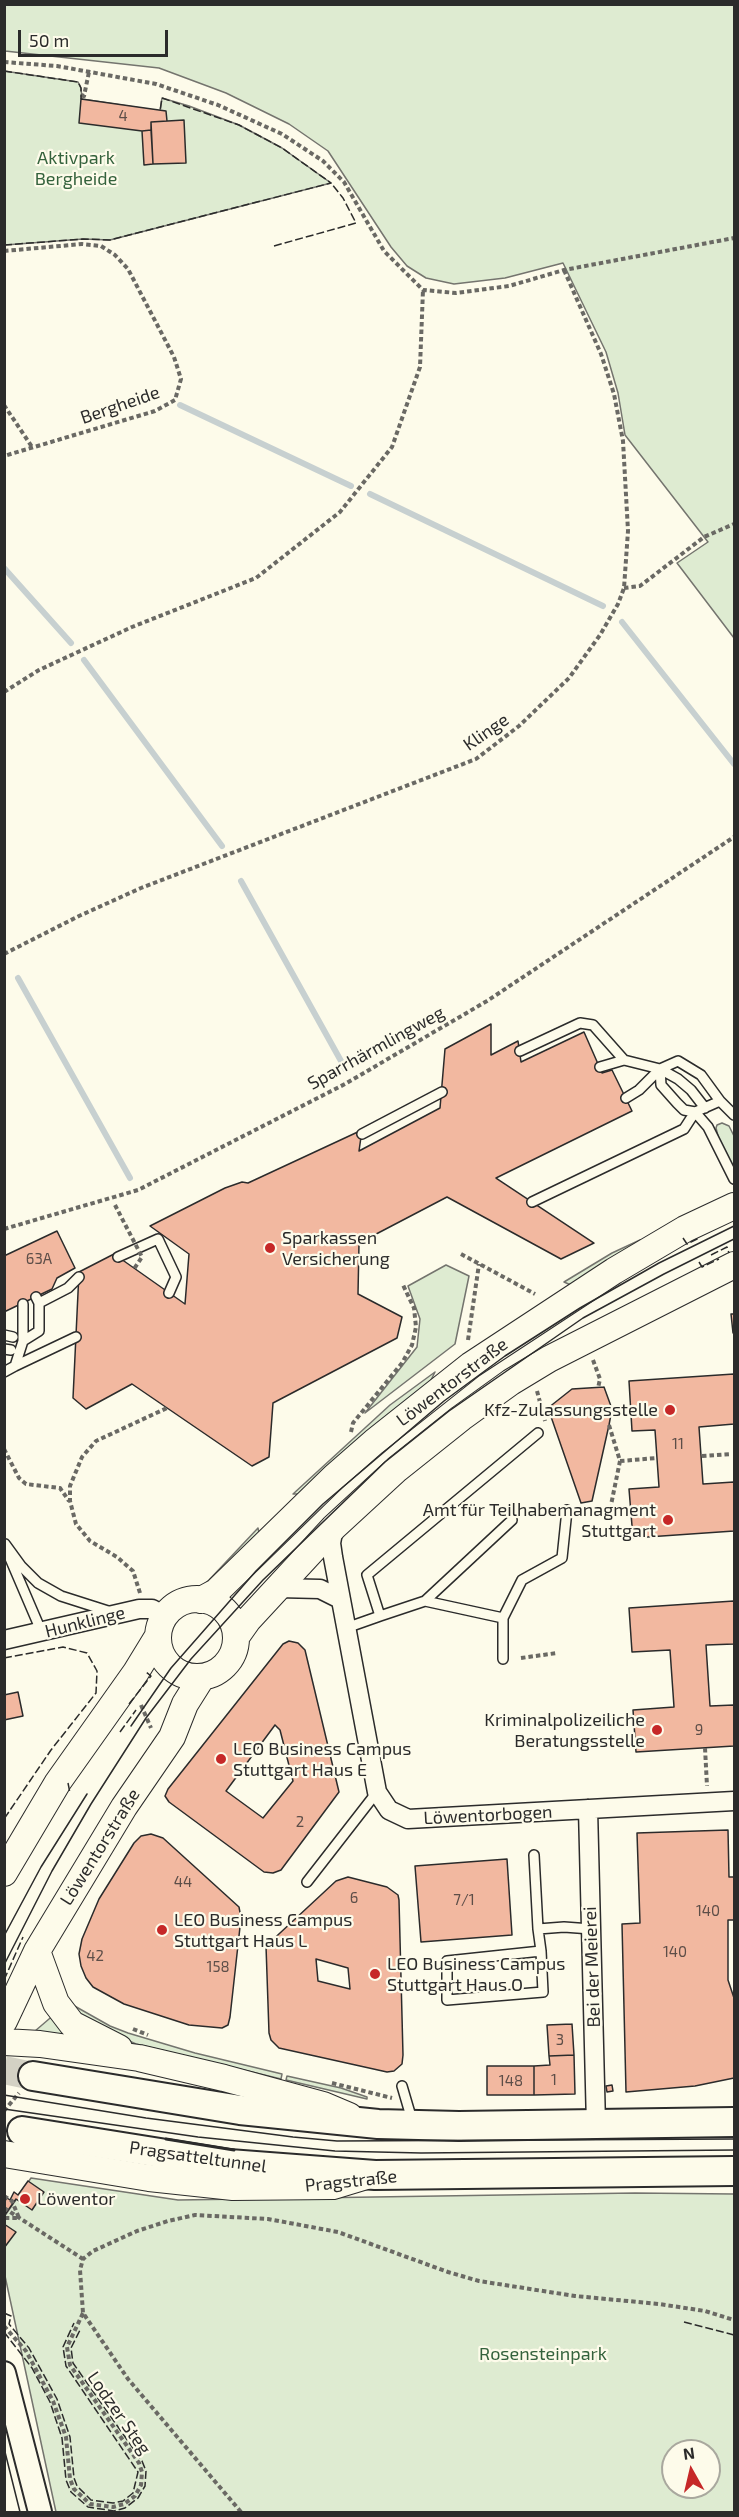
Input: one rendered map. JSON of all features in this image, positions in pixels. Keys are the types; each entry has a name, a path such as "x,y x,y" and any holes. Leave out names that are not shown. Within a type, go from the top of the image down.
{"main road":[{"name":"Löwentorstraße","path":"4,1873 58,1782 136,1672 174,1606 187,1601 201,1600 216,1592 334,1477 471,1365 614,1271 684,1229 735,1206"},
{"name":"Löwentorstraße","path":"4,2021 37,1951 124,1807 172,1737 185,1704 202,1677 227,1664 234,1651 236,1637 248,1620 334,1527 397,1469 511,1382 549,1359 735,1265"},
{"path":"201,1600 222,1608 230,1617 236,1637"},
{"path":"161,1626 161,1653 171,1668 191,1677 202,1677"},
{"path":"37,1951 56,2003 72,2024 139,2058"},
{"path":"4,2042 40,2044 139,2058 322,2105 353,2118 378,2124"},
{"path":"23,2082 240,2110 378,2124 414,2126 596,2125 735,2122"},
{"name":"Pragsatteltunnel","path":"13,2121 229,2164 375,2175"},
{"name":"Pragstraße","path":"4,2154 149,2178 250,2188 333,2186 375,2175 611,2171 735,2182"},
{"path":"611,2171 735,2171"}],"street":[{"path":"334,1527 331,1543 340,1599 377,1792"},
{"path":"279,1588 320,1589 340,1599"},
{"name":"Hunklinge","path":"4,1640 139,1609 152,1609 161,1626"},
{"name":"Löwentorbogen","path":"377,1792 389,1810 408,1819 735,1801"},
{"name":"Bei der Meierei","path":"588,1809 596,2125"},
{"path":"4,2373 40,2512"}],"lane":[{"path":"520,1051 580,1023 593,1025 624,1060"},
{"path":"600,1066 624,1060 660,1068 691,1090 705,1108"},
{"path":"626,1098 639,1090 660,1068 678,1061 691,1066 701,1075 720,1101 735,1115"},
{"path":"660,1068 661,1086 684,1110 695,1112 720,1101"},
{"path":"362,1134 442,1092"},
{"path":"695,1112 708,1127 735,1179"},
{"path":"532,1202 684,1129 695,1112"},
{"path":"118,1257 160,1237 176,1277 169,1293"},
{"path":"23,1341 39,1331 38,1300 68,1288 79,1277"},
{"path":"15,1366 23,1341 23,1304"},
{"path":"4,1372 76,1337"},
{"path":"380,1616 367,1575 538,1432"},
{"path":"502,1659 502,1618 522,1580 562,1558 567,1510"},
{"path":"346,1628 425,1601 512,1520"},
{"path":"5,1543 21,1566 38,1583 61,1596 88,1606 118,1613"},
{"path":"5,1543 42,1633"},
{"path":"425,1601 502,1618"},
{"path":"307,1882 377,1792"},
{"path":"534,1855 538,1929 541,1952 543,1992 447,2000 447,1961 541,1952"},
{"path":"538,1929 564,1927 591,1929"},
{"path":"402,2086 414,2126"}],"path":[{"path":"4,62 89,72 156,84 218,105 282,134 323,161 344,182 384,251 423,290 456,293 509,286 564,270 735,238"},
{"path":"81,95 84,96 89,72"},
{"name":"Bergheide","path":"4,251 82,244 101,246 115,255 128,269 174,357 181,379 175,400 155,411 4,456"},
{"name":"Klinge","path":"4,954 141,888 476,759 519,726 569,678 600,635 618,604 624,588 628,531 623,441 616,403 601,354 564,270"},
{"path":"4,692 39,670 132,627 256,578 340,512 392,447 420,367 423,290"},
{"path":"4,405 32,448"},
{"path":"624,588 640,586 704,537 735,524"},
{"name":"Sparrhärmlingweg","path":"4,1229 138,1190 345,1084 487,1001 735,837"},
{"path":"111,1198 142,1257 134,1269"},
{"path":"461,1254 535,1294"},
{"path":"467,1344 479,1264"},
{"path":"351,1436 352,1423 402,1363 412,1345 416,1328 414,1308 403,1285"},
{"path":"590,1350 600,1379 598,1388"},
{"path":"535,1384 547,1426"},
{"path":"69,1501 70,1486 82,1457 96,1441 167,1408"},
{"path":"609,1425 620,1461 611,1505"},
{"path":"4,1449 19,1478 26,1484 60,1488 69,1501 76,1524 90,1541 117,1557 133,1570 140,1593"},
{"path":"702,1456 731,1454"},
{"path":"620,1461 657,1458"},
{"path":"521,1658 557,1653"},
{"path":"138,1698 151,1729 157,1722"},
{"path":"705,1748 706,1773"},
{"path":"13,2121 23,2082"},
{"path":"4,2196 12,2201 19,2218"},
{"path":"4,2208 83,2259"},
{"path":"83,2259 107,2244 168,2221 195,2215 268,2219 338,2232 479,2281 575,2296 705,2311 735,2320"},
{"path":"4,2218 19,2218"},
{"path":"83,2259 80,2281 83,2313 129,2379 241,2512"},
{"name":"Lodzer Steg","path":"4,2326 26,2351 53,2401 66,2438 70,2479 74,2489 90,2504 113,2507 124,2504 135,2496 141,2485 142,2472 139,2463 70,2365 67,2347 83,2313"}],"green space":[{"path":"5,4 734,5 734,638 677,563 708,542 625,435 618,393 606,352 563,263 505,278 454,284 426,278 407,266 391,247 328,151 289,124 226,93 159,68 5,51"},
{"name":"Aktivpark Bergheide","path":"4,71 78,82 82,99 160,111 162,98 189,106 239,125 282,148 331,183 110,240 83,239 5,245"},
{"path":"722,1123 729,1126 734,1136 734,1169 719,1140 716,1128"},
{"path":"640,1240 644,1242 573,1286 564,1282 612,1253"},
{"path":"446,1265 469,1276 455,1344 365,1413 417,1347 420,1319 408,1286"},
{"path":"435,1372 427,1388 303,1494 293,1494 390,1405"},
{"path":"258,1528 260,1538 227,1574 198,1589 209,1580"},
{"path":"71,2004 110,2026 128,2033 195,2053 282,2074 281,2079 136,2044 84,2021"},
{"path":"56,2013 80,2037 35,2031"},
{"path":"287,2076 341,2088 367,2097 367,2099 286,2080"},
{"name":"Rosensteinpark","path":"31,2178 178,2200 635,2193 734,2194 734,2512 56,2512 5,2276 4,2217"}],"building":[{"path":"81,99 166,111 167,121 151,122 151,130 142,131 79,123"},
{"path":"184,120 186,163 153,164 151,122"},
{"path":"151,130 153,164 144,165 142,131"},
{"name":"Sparkassen Versicherung","path":"491,1024 491,1055 518,1041 521,1062 584,1032 602,1073 612,1070 632,1111 496,1178 594,1243 561,1259 447,1197 359,1243 358,1294 402,1317 397,1338 273,1403 269,1457 252,1466 132,1384 86,1409 73,1398 79,1272 114,1254 185,1304 189,1254 150,1226 225,1188 242,1182 248,1183 362,1130 359,1151 440,1108 445,1049"},
{"path":"57,1231 75,1268 57,1278 52,1289 4,1312 4,1256"},
{"path":"731,1314 734,1314 734,1333 733,1333"},
{"path":"734,1374 734,1424 699,1427 703,1484 734,1482 734,1531 633,1538 629,1489 659,1487 655,1430 632,1431 629,1381"},
{"path":"604,1387 612,1409 609,1425 592,1501 581,1503 548,1408 572,1389"},
{"path":"734,1601 734,1644 706,1645 710,1706 734,1705 734,1746 636,1752 633,1710 674,1707 670,1650 632,1652 629,1608"},
{"name":"LEO Business Campus Stuttgart Haus E","path":"289,1641 298,1643 305,1650 339,1792 281,1870 273,1873 264,1872 169,1802 165,1796 168,1789 283,1644","holes":["275,1725 280,1730 293,1781 263,1818 226,1791"]},
{"path":"18,1692 23,1716 4,1720 4,1695"},
{"path":"728,1830 729,1877 734,1877 734,1920 728,1920 728,1980 734,1998 734,2078 695,2086 626,2092 622,1924 640,1923 637,1833"},
{"name":"LEO Business Campus Stuttgart Haus L","path":"151,1834 163,1838 239,1907 241,1918 230,2017 228,2025 222,2028 189,2025 124,2004 93,1987 81,1966 79,1954 82,1939 99,1899 134,1843 141,1836"},
{"path":"507,1859 512,1935 421,1942 415,1866"},
{"name":"LEO Business Campus Stuttgart Haus O","path":"348,1877 387,1887 398,1895 403,2055 402,2064 394,2071 387,2072 279,2048 271,2040 266,1946 336,1881","holes":["316,1959 348,1968 350,1989 318,1981"]},
{"path":"572,2024 574,2055 549,2056 547,2025"},
{"path":"574,2055 575,2094 534,2095 534,2066 550,2065 549,2056"},
{"path":"487,2066 534,2066 534,2095 487,2095"},
{"path":"612,2085 613,2091 607,2092 606,2086"},
{"name":"Löwentor","path":"28,2181 44,2192 32,2210 16,2199 4,2216 4,2202 7,2198 10,2200 14,2192 18,2195"},
{"name":"Löwentor","path":"4,2224 16,2232 4,2248"}],"waterway":[{"path":"180,405 351,486"},
{"path":"370,494 603,606"},
{"path":"4,568 71,643"},
{"path":"622,622 734,764"},
{"path":"84,660 222,846"},
{"path":"241,881 346,1070"},
{"path":"18,978 130,1178"}],"tunnel":[{"path":"4,2070 33,2076"}],"tram line":[{"path":"131,1726 171,1668 256,1571 323,1504 444,1401 505,1356 580,1308 659,1263 734,1226"},
{"path":"4,1965 52,1871 91,1804 146,1718 191,1659 263,1580 385,1462 449,1411 583,1318 734,1239"},
{"path":"4,1936 41,1867 87,1794"},
{"path":"4,2095 146,2118 337,2141 734,2139"},
{"path":"4,2109 198,2137 335,2151 421,2153 734,2150"},
{"path":"4,2448 20,2512"}],"fence":[{"path":"4,71 78,82 81,88 81,99"},
{"path":"4,245 83,239 110,240 331,183 282,148 239,125 162,98 160,111"},
{"path":"274,246 356,223 343,198 331,183"},
{"path":"683,1238 687,1244 699,1238"},
{"path":"711,1255 727,1247 729,1253"},
{"path":"699,1262 702,1267 719,1259"},
{"path":"4,1658 63,1647 87,1653 97,1671 96,1693 51,1750 4,1819"},
{"path":"129,1704 151,1676 146,1672"},
{"path":"120,1732 136,1710"},
{"path":"68,1783 70,1793"},
{"path":"4,1980 23,1937"},
{"path":"4,2313 11,2316 9,2324 29,2348 57,2399 70,2437 74,2478 77,2486 91,2500 113,2503 123,2501 133,2493 138,2472 66,2366 63,2347 74,2323"},
{"path":"684,2322 734,2335"},
{"path":"4,2332 32,2368 50,2402 62,2438 66,2480 71,2492 88,2507 114,2511 125,2508 138,2498 145,2486 146,2471 142,2461 73,2363 71,2348 81,2328"}],"wall":[{"path":"166,2139 234,2150"}],"place":[{"name":"Sparkassen Versicherung","path":"270,1248"},
{"name":"Kfz-Zulassungsstelle","path":"670,1410"},
{"name":"Amt für Teilhabemanagment Stuttgart","path":"668,1520"},
{"name":"Kriminalpolizeiliche Beratungsstelle","path":"657,1730"},
{"name":"LEO Business Campus Stuttgart Haus E","path":"221,1759"},
{"name":"LEO Business Campus Stuttgart Haus L","path":"162,1930"},
{"name":"LEO Business Campus Stuttgart Haus O","path":"375,1974"},
{"name":"Löwentor","path":"25,2199"}]}
